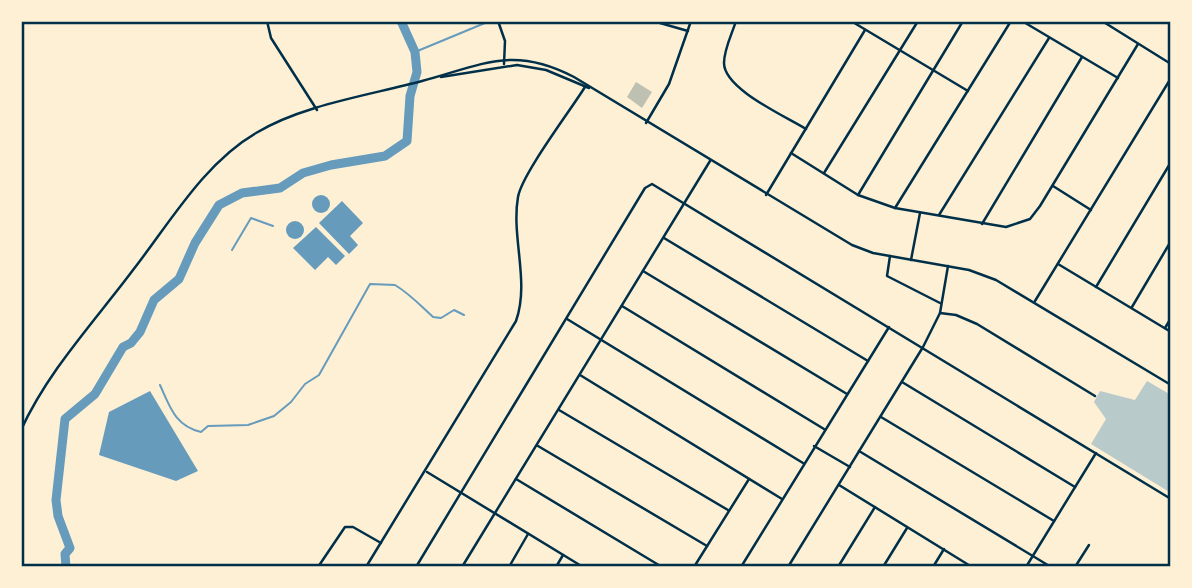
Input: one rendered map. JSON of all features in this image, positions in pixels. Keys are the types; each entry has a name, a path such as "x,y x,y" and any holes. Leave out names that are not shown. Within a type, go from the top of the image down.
{"street":[{"path":"267,21 271,38 317,110"},
{"path":"498,21 505,41 505,64"},
{"path":"653,21 688,31"},
{"path":"646,123 669,84 691,21"},
{"path":"736,21 724,61 727,74 735,85 806,129"},
{"path":"851,21 968,92"},
{"path":"824,174 918,21"},
{"path":"858,195 963,21"},
{"path":"895,208 1011,21"},
{"path":"1022,21 1118,78"},
{"path":"1102,21 1171,64"},
{"path":"766,195 865,30"},
{"path":"939,215 1049,38"},
{"path":"792,153 858,195 895,208 1006,227 1025,222 1034,215 1053,186 1138,44"},
{"path":"982,224 1082,57"},
{"path":"439,77 473,64 505,58 541,63 586,86 852,245 996,279 1171,385"},
{"path":"21,430 53,374 214,167 233,149 264,128 317,110 426,80 505,64 545,70 586,86"},
{"path":"1035,301 1169,86 1171,78"},
{"path":"366,567 516,321 520,291 517,218 520,191 586,86"},
{"path":"462,567 710,161"},
{"path":"1096,287 1171,162"},
{"path":"416,567 647,186 654,184 1171,499"},
{"path":"1053,186 1091,210"},
{"path":"911,260 920,213"},
{"path":"664,238 867,361"},
{"path":"1131,308 1171,241"},
{"path":"890,256 887,276 941,303"},
{"path":"1058,264 1171,332"},
{"path":"788,567 923,347 940,313 948,266"},
{"path":"643,271 847,394"},
{"path":"622,306 824,429"},
{"path":"940,313 956,315 977,324 1095,396"},
{"path":"1165,328 1171,318"},
{"path":"567,319 803,464"},
{"path":"741,567 889,327"},
{"path":"580,375 782,499"},
{"path":"902,382 1075,487"},
{"path":"558,410 728,510"},
{"path":"881,416 1054,522"},
{"path":"537,445 707,546"},
{"path":"814,446 850,467"},
{"path":"859,451 1051,567"},
{"path":"1026,567 1096,453"},
{"path":"426,472 583,567"},
{"path":"516,479 663,567"},
{"path":"694,567 749,479"},
{"path":"839,485 972,567"},
{"path":"838,567 875,507"},
{"path":"318,567 345,527 353,527 381,543"},
{"path":"883,567 908,527"},
{"path":"509,567 528,534"},
{"path":"1075,567 1090,545"},
{"path":"933,567 944,548"},
{"path":"556,567 563,555"}],"shaded area":[{"path":"1147,381 1171,395 1171,493 1091,444 1106,419 1094,402 1100,391 1135,400"}],"water":[{"path":"317,195 325,195 330,204 328,211 317,213 312,208 312,200"},
{"path":"342,201 363,223 350,236 358,245 349,254 319,223"},
{"path":"291,221 299,221 304,230 302,237 291,239 286,234 286,226"},
{"path":"316,227 345,256 336,265 328,257 315,270 293,248"},
{"path":"150,391 198,471 176,481 99,455 109,412"}],"building":[{"path":"636,82 652,92 642,108 627,97"}],"waterway":[{"path":"66,567 65,554 70,548 58,516 56,500 65,419 95,394 123,347 131,343 140,332 154,300 179,279 195,243 219,205 242,193 280,188 303,173 331,165 385,156 407,141 410,96 417,72 415,52 401,21"},
{"path":"415,52 485,23"},
{"path":"232,250 251,218 273,226"},
{"path":"160,385 174,414 192,429 201,432 208,426 248,425 274,416 291,402 305,384 319,375 370,284 395,285 433,317 441,318 454,310 464,315"}]}
